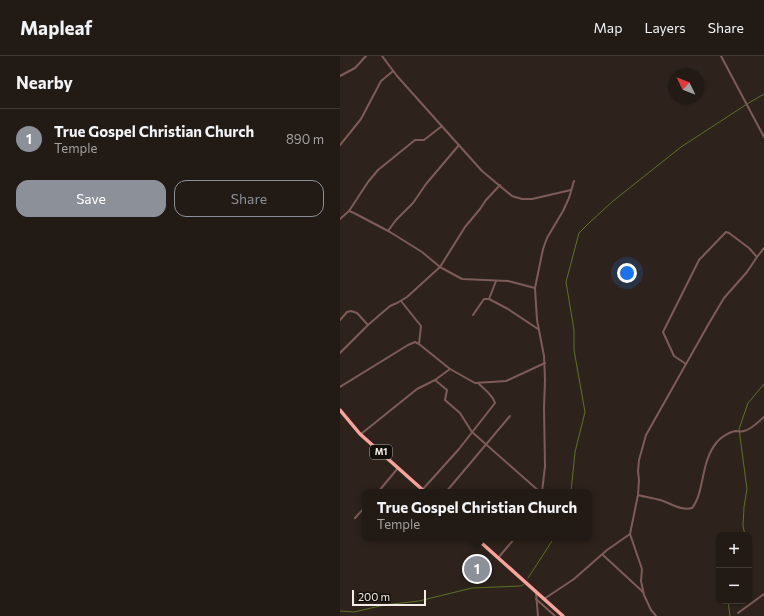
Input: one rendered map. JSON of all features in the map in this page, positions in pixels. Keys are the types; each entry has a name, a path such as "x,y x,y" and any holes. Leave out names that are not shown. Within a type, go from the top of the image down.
{"highway":[{"name":"M1","path":"340,410 360,434 399,467 422,489"},
{"path":"479,541 564,616"}],"street":[{"path":"340,76 355,68 366,56"},
{"path":"382,56 393,71 482,170 512,196 522,199 532,198 571,190"},
{"path":"721,56 764,137"},
{"path":"340,145 361,119 381,81 393,71"},
{"path":"340,219 349,211 368,182 378,170 415,140 423,141 442,126"},
{"path":"388,231 459,145"},
{"path":"541,489 545,466 545,362 538,329 535,288 543,249 547,238 563,211 574,181"},
{"path":"340,353 368,325 390,306 416,290 440,267 465,227 500,185"},
{"path":"349,211 388,231 422,252 440,267 462,279 508,281 535,288"},
{"path":"686,364 674,356 663,332 699,260 726,232 749,248 757,256"},
{"path":"656,616 650,610 644,592 641,581 642,569 630,534 638,495 639,460 646,435 724,298 747,272 764,248"},
{"path":"489,299 496,281"},
{"path":"473,315 483,300 489,299 508,308 538,329"},
{"path":"401,300 421,326 418,344"},
{"path":"340,320 347,312 352,311 368,325"},
{"path":"340,387 415,342 450,369 472,382 478,383 506,381 545,362"},
{"path":"360,434 417,388 436,380 450,369"},
{"path":"436,380 447,390 445,400 460,413 472,432 538,489"},
{"path":"426,489 492,408 495,402 478,383"},
{"path":"449,489 510,416"},
{"path":"638,495 662,500 678,507 688,509 692,508 696,499 706,462 717,442 736,431 745,431 764,417"},
{"path":"381,489 399,467"},
{"path":"355,518 362,510"},
{"path":"544,599 574,579 614,545 630,534"},
{"path":"498,558 512,541"},
{"path":"603,555 644,592"},
{"path":"536,591 538,616"},
{"path":"738,613 764,594"},
{"path":"536,598 555,616"}],"waterway":[{"path":"571,489 575,452 585,412 574,350 574,330 566,282 579,233 613,201 681,147 764,94"},
{"path":"744,532 743,526 744,507 747,489 739,429 748,403 764,384"},
{"path":"528,578 552,541"},
{"path":"340,611 354,612 384,605 419,601 472,588 521,586 524,584"},
{"path":"728,604 730,616"}],"place":[{"name":"True Gospel Christian Church","path":"477,569"}]}
